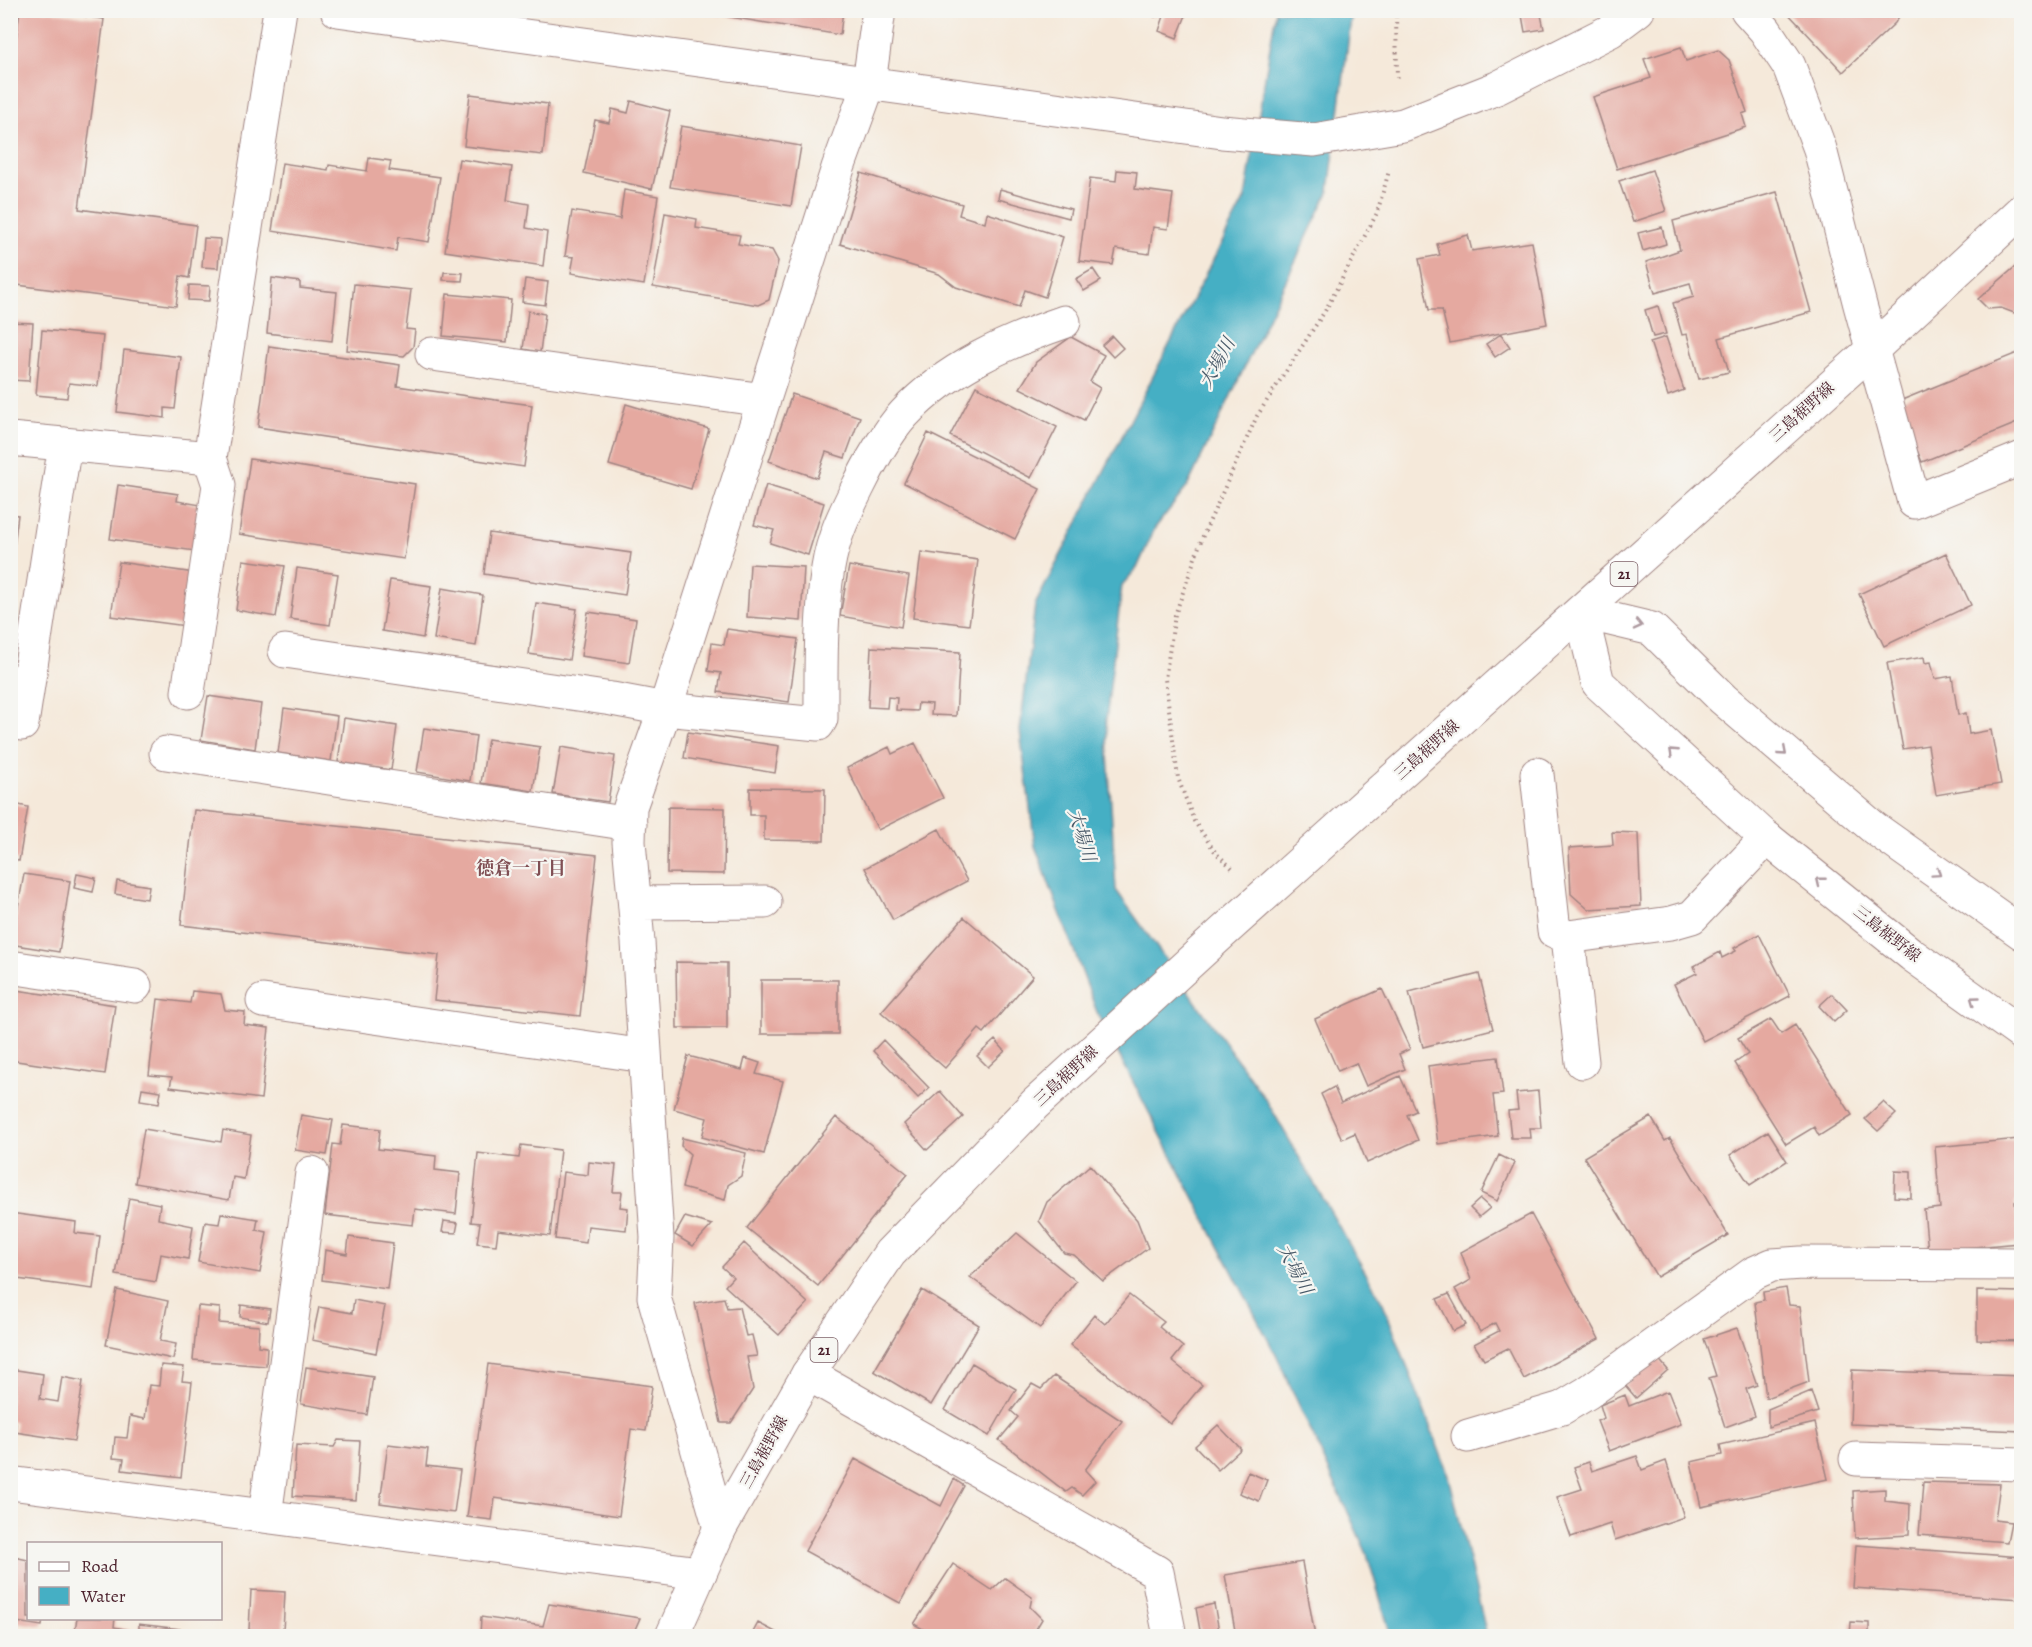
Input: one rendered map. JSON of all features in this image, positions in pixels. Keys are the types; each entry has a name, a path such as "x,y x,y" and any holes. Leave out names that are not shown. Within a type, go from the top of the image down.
{"street":[{"path":"188,692 219,485 210,458 280,10"},
{"path":"337,10 1222,132 1314,140 1403,125 1497,87 1610,31 1638,10"},
{"path":"720,1528 654,1297 657,1238 629,842 630,807 665,709 838,168 869,83 879,10"},
{"path":"1748,10 1789,66 1820,149 1914,502 2022,458"},
{"name":"三島裾野線","path":"672,1636 720,1528 808,1374 890,1253 1035,1104 1222,933 1873,349 2022,210"},
{"path":"285,651 612,699 665,709 818,724 821,719 821,641 828,568 838,528 868,467 902,415 931,388 970,362 1022,337 1064,322"},
{"path":"432,354 764,400"},
{"path":"10,439 210,458"},
{"path":"10,722 22,724 65,444"},
{"path":"1581,612 1652,628 1723,699 1857,814 2022,933"},
{"name":"三島裾野線","path":"1581,612 1598,683 1767,838 1912,955 2022,1034"},
{"path":"166,753 630,824"},
{"path":"1537,774 1554,931 1568,937 1671,923 1692,917 1767,838"},
{"path":"635,903 765,902"},
{"path":"1568,937 1582,1062"},
{"path":"10,967 135,986"},
{"path":"263,1001 645,1056"},
{"path":"265,1516 312,1173"},
{"path":"1468,1436 1562,1408 1587,1393 1754,1273 1772,1265 1801,1263 2022,1264"},
{"path":"808,1374 1157,1572 1170,1636"},
{"path":"1856,1460 2022,1464"},
{"path":"10,1483 700,1573"}],"path":[{"path":"1233,869 1216,853 1194,821 1178,778 1164,679 1175,615 1202,538 1257,416 1325,311 1377,213 1403,125 1396,69 1396,10"}],"water":[{"name":"大場川","path":"1276,11 1352,11 1329,191 1187,487 1155,528 1137,568 1122,585 1106,720 1116,890 1268,1103 1383,1303 1449,1476 1487,1636 1391,1636 1367,1554 1277,1357 1098,1015 1035,846 1020,731 1035,605 1245,198"}],"building":[{"path":"20,10 39,10 104,19 79,209 196,225 189,278 180,276 176,306 10,284 10,83"},
{"path":"688,10 843,10 840,35"},
{"path":"1139,10 1158,10 1155,17"},
{"path":"1166,10 1188,10 1177,38 1159,31"},
{"path":"1521,10 1540,10 1544,29 1525,32"},
{"path":"1785,10 1903,10 1895,23 1843,72"},
{"path":"1681,47 1686,61 1718,50 1729,60 1747,112 1742,114 1746,127 1617,169 1593,97 1651,78 1644,59"},
{"path":"470,94 548,104 543,155 464,146"},
{"path":"631,101 670,111 652,189 584,173 595,120 609,123 612,109 628,113"},
{"path":"681,126 801,146 791,206 670,187"},
{"path":"369,158 391,161 389,170 440,177 429,242 398,237 396,251 272,231 282,163 328,170 329,165 367,171"},
{"path":"459,159 512,167 507,200 529,204 526,228 547,232 543,266 445,251"},
{"path":"1117,170 1137,172 1135,189 1173,194 1168,229 1153,227 1149,254 1116,249 1113,265 1079,261 1090,178 1116,181"},
{"path":"1652,170 1666,211 1633,222 1619,181"},
{"path":"861,173 962,204 959,215 985,223 987,213 1063,237 1045,297 1025,290 1019,307 956,287 939,274 840,244"},
{"path":"1000,189 1071,209 1069,218 998,199"},
{"path":"624,190 658,196 644,285 571,273 574,257 565,256 572,211 620,219"},
{"path":"1777,192 1811,312 1719,338 1729,372 1699,379 1687,334 1682,335 1673,303 1694,297 1690,283 1655,293 1646,262 1680,250 1673,221"},
{"path":"665,213 697,219 696,228 740,235 738,244 772,250 778,261 769,300 758,305 653,287"},
{"path":"1662,227 1666,244 1643,251 1638,233"},
{"path":"1468,235 1472,251 1532,242 1547,324 1450,343 1442,310 1429,310 1419,259 1440,255 1437,244"},
{"path":"204,238 220,239 218,268 202,267"},
{"path":"2022,261 2022,316 2001,308 1988,309 1978,299"},
{"path":"1093,269 1101,281 1084,291 1076,279"},
{"path":"444,272 463,273 462,281 443,280"},
{"path":"272,278 300,282 300,288 337,292 332,341 267,333"},
{"path":"525,279 548,282 545,305 522,302"},
{"path":"354,284 411,290 406,329 415,330 413,347 404,356 347,350"},
{"path":"189,285 210,286 209,301 188,300"},
{"path":"447,294 511,300 507,342 443,336"},
{"path":"1658,306 1666,334 1653,337 1645,310"},
{"path":"528,311 545,314 540,352 523,349"},
{"path":"10,322 33,323 29,381 10,380"},
{"path":"42,330 103,336 98,386 69,383 67,398 36,395"},
{"path":"1501,334 1510,347 1495,357 1486,344"},
{"path":"1112,336 1123,348 1113,357 1102,345"},
{"path":"1071,337 1104,355 1090,382 1100,388 1084,420 1020,388 1036,362"},
{"path":"1666,337 1684,390 1668,396 1650,342"},
{"path":"269,346 400,365 397,386 532,405 524,467 258,427"},
{"path":"124,350 181,357 175,409 165,408 165,418 117,412"},
{"path":"2022,351 2022,421 1922,462 1897,402"},
{"path":"976,386 1057,427 1031,478 950,436"},
{"path":"792,394 860,417 845,458 826,452 817,478 769,461"},
{"path":"626,404 709,429 691,489 609,465"},
{"path":"928,433 1040,489 1015,539 904,483"},
{"path":"250,459 415,484 404,559 239,534"},
{"path":"118,485 178,494 177,501 201,505 195,551 110,539"},
{"path":"766,485 824,503 808,555 770,543 774,530 754,525"},
{"path":"10,514 18,515 12,562 10,562"},
{"path":"489,533 631,553 625,595 484,574"},
{"path":"921,552 978,560 969,625 913,618"},
{"path":"1946,553 1971,605 1884,646 1859,594"},
{"path":"243,560 285,566 276,617 236,610"},
{"path":"119,562 194,573 186,626 111,616"},
{"path":"750,564 804,567 801,621 747,617"},
{"path":"849,566 909,576 901,627 840,616"},
{"path":"297,568 338,574 330,625 290,619"},
{"path":"390,580 431,586 423,638 382,631"},
{"path":"442,588 483,595 476,646 434,639"},
{"path":"536,603 577,609 569,660 529,654"},
{"path":"588,612 636,619 629,663 581,656"},
{"path":"727,629 798,639 789,702 718,692 721,673 708,671 712,643 724,645"},
{"path":"871,647 960,652 956,716 931,715 932,704 918,703 917,711 896,710 897,698 888,697 887,708 868,707"},
{"path":"1924,657 1925,663 1931,662 1935,679 1952,676 1958,715 1966,713 1969,734 1991,730 2001,784 1936,795 1928,745 1903,749 1887,663"},
{"path":"208,696 261,704 255,749 201,740"},
{"path":"284,708 337,716 331,761 278,753"},
{"path":"344,718 397,726 391,770 338,762"},
{"path":"424,728 476,736 470,781 417,772"},
{"path":"688,732 779,746 775,773 684,758"},
{"path":"488,739 540,747 533,791 481,783"},
{"path":"915,743 943,798 878,830 847,768 889,747 892,754"},
{"path":"561,747 615,756 608,802 553,794"},
{"path":"750,788 825,789 824,841 764,840 764,815 750,815"},
{"path":"10,803 28,807 19,861 10,859"},
{"path":"668,807 725,808 724,874 667,873"},
{"path":"194,810 597,855 580,1016 434,1000 439,955 181,925"},
{"path":"939,829 967,881 893,920 865,868"},
{"path":"1612,832 1638,833 1641,906 1588,909 1571,894 1569,848 1613,845"},
{"path":"24,874 70,881 59,952 10,944 10,917 16,918"},
{"path":"77,874 96,878 93,892 74,888"},
{"path":"117,881 149,886 147,899 115,894"},
{"path":"964,917 1033,976 984,1033 979,1029 945,1068 881,1012"},
{"path":"1759,934 1790,996 1703,1041 1674,984 1697,973 1694,966 1720,952 1722,958 1736,951 1734,948"},
{"path":"676,962 727,963 727,1028 677,1028"},
{"path":"1479,974 1493,1029 1423,1047 1409,992"},
{"path":"761,980 838,980 838,1034 761,1034"},
{"path":"10,989 115,1005 105,1074 10,1060"},
{"path":"1382,989 1410,1049 1399,1054 1405,1069 1366,1086 1356,1063 1338,1071 1315,1019"},
{"path":"192,991 221,994 225,1010 245,1012 244,1025 269,1028 261,1099 170,1087 172,1077 149,1075 158,999 190,1003"},
{"path":"1832,994 1847,1010 1834,1022 1819,1006"},
{"path":"1771,1019 1781,1034 1795,1025 1852,1115 1819,1136 1814,1127 1786,1144 1735,1063 1748,1054 1738,1038"},
{"path":"883,1040 929,1088 918,1098 873,1051"},
{"path":"995,1040 1005,1051 988,1067 977,1056"},
{"path":"688,1056 742,1070 745,1058 760,1063 756,1074 783,1081 764,1154 702,1137 707,1118 674,1109"},
{"path":"1498,1057 1503,1094 1493,1095 1498,1136 1438,1144 1428,1066"},
{"path":"1400,1076 1416,1111 1407,1115 1418,1140 1367,1163 1355,1133 1342,1139 1321,1094 1334,1087 1341,1103"},
{"path":"142,1088 161,1091 159,1103 140,1100"},
{"path":"940,1091 963,1117 927,1150 904,1124"},
{"path":"1538,1091 1541,1128 1530,1128 1531,1138 1511,1138 1508,1111 1518,1110 1516,1093"},
{"path":"1883,1102 1896,1114 1878,1131 1865,1119"},
{"path":"301,1115 333,1120 327,1155 295,1150"},
{"path":"836,1117 908,1174 818,1286 747,1228"},
{"path":"1651,1117 1665,1141 1670,1138 1728,1235 1657,1277 1584,1157"},
{"path":"343,1125 380,1129 378,1149 436,1156 435,1170 460,1173 456,1214 415,1209 413,1225 325,1215 333,1144 340,1145"},
{"path":"144,1129 221,1142 223,1130 251,1135 244,1179 233,1177 229,1200 135,1183"},
{"path":"1768,1131 1787,1161 1750,1185 1730,1155"},
{"path":"682,1138 746,1153 741,1176 728,1185 725,1200 682,1188 690,1154 681,1146"},
{"path":"2019,1139 2022,1160 2022,1201 2015,1202 2019,1243 1928,1251 1924,1210 1940,1208 1935,1147"},
{"path":"521,1145 560,1150 550,1236 498,1230 496,1245 477,1243 480,1223 471,1222 478,1153 519,1158"},
{"path":"1499,1155 1515,1163 1497,1201 1481,1193"},
{"path":"589,1162 616,1165 613,1192 622,1192 620,1207 628,1208 626,1230 588,1226 586,1243 555,1239 563,1172 588,1175"},
{"path":"1090,1165 1137,1220 1148,1248 1103,1281 1074,1255 1064,1253 1039,1221 1047,1202"},
{"path":"1895,1171 1911,1172 1911,1198 1894,1197"},
{"path":"129,1198 160,1204 158,1219 193,1226 188,1259 161,1254 156,1282 116,1275"},
{"path":"1480,1199 1490,1208 1479,1217 1470,1208"},
{"path":"10,1213 76,1222 75,1233 100,1236 93,1289 10,1278"},
{"path":"221,1213 258,1219 256,1230 267,1232 260,1273 198,1262 205,1222 219,1224"},
{"path":"1531,1214 1599,1339 1524,1379 1508,1348 1484,1360 1474,1344 1499,1331 1495,1323 1480,1332 1455,1289 1471,1280 1461,1252"},
{"path":"685,1217 712,1225 693,1246 675,1235"},
{"path":"444,1221 458,1223 456,1233 442,1232"},
{"path":"1017,1233 1076,1281 1040,1328 970,1277"},
{"path":"349,1237 393,1243 387,1289 322,1280 325,1250 347,1254"},
{"path":"744,1243 808,1303 779,1335 725,1286 733,1277 722,1267"},
{"path":"1786,1288 1789,1305 1800,1306 1809,1382 1766,1398 1755,1302 1764,1300 1763,1292"},
{"path":"117,1290 168,1301 160,1341 176,1344 173,1359 106,1345"},
{"path":"922,1290 979,1325 931,1405 874,1371"},
{"path":"1977,1291 2022,1292 2022,1341 1977,1340"},
{"path":"1449,1294 1466,1325 1453,1331 1437,1299"},
{"path":"1129,1295 1164,1322 1159,1327 1183,1347 1172,1361 1202,1385 1170,1424 1070,1345 1094,1315 1105,1324"},
{"path":"724,1298 727,1308 739,1307 746,1336 752,1335 757,1356 747,1357 753,1389 731,1423 721,1423 695,1303"},
{"path":"354,1300 385,1306 376,1353 312,1340 319,1307 352,1313"},
{"path":"241,1305 270,1309 268,1322 240,1317"},
{"path":"198,1306 220,1308 219,1323 259,1326 258,1346 267,1347 266,1366 193,1360"},
{"path":"1737,1328 1757,1385 1746,1389 1755,1416 1725,1427 1709,1378 1716,1376 1704,1339"},
{"path":"1657,1357 1668,1370 1636,1398 1625,1385"},
{"path":"972,1363 1016,1389 989,1436 945,1410"},
{"path":"488,1364 652,1386 646,1431 631,1429 619,1516 495,1498 492,1520 467,1517"},
{"path":"161,1365 184,1367 182,1381 192,1382 181,1477 122,1470 124,1459 113,1458 115,1437 127,1438 130,1416 145,1419 149,1385 159,1386"},
{"path":"306,1367 373,1377 367,1415 301,1404"},
{"path":"10,1369 43,1374 40,1399 58,1402 62,1377 83,1381 74,1441 15,1432 16,1423 10,1421"},
{"path":"1852,1370 2022,1376 2022,1431 1850,1424"},
{"path":"1054,1376 1122,1421 1085,1470 1095,1481 1082,1495 1072,1488 1066,1492 999,1440 1018,1417 1011,1411 1032,1384 1041,1389"},
{"path":"1668,1391 1681,1424 1609,1451 1597,1421 1604,1418 1600,1405 1625,1395 1629,1406"},
{"path":"1811,1391 1818,1412 1768,1427 1768,1409"},
{"path":"1815,1423 1828,1479 1701,1507 1691,1462 1722,1455 1720,1445"},
{"path":"1218,1425 1241,1449 1218,1470 1195,1446"},
{"path":"338,1440 360,1441 356,1500 293,1496 296,1445 334,1447"},
{"path":"388,1444 428,1449 426,1466 460,1470 454,1513 380,1503"},
{"path":"1637,1456 1642,1470 1666,1461 1684,1517 1615,1540 1610,1524 1571,1537 1557,1497 1582,1489 1574,1467 1589,1462 1592,1471"},
{"path":"855,1459 941,1506 954,1479 964,1486 900,1603 805,1551"},
{"path":"1248,1472 1267,1480 1259,1501 1239,1493"},
{"path":"1923,1482 2000,1484 1995,1520 2011,1522 2007,1542 1919,1535"},
{"path":"1885,1489 1885,1501 1910,1504 1909,1535 1855,1538 1853,1491"},
{"path":"1856,1545 2022,1557 2022,1599 1853,1588"},
{"path":"10,1556 27,1560 27,1620 43,1620 42,1626 10,1621"},
{"path":"1302,1562 1315,1636 1236,1636 1225,1575"},
{"path":"953,1564 992,1590 1005,1578 1032,1597 1030,1607 1042,1619 1032,1636 935,1636 914,1624"},
{"path":"251,1590 285,1592 283,1632 249,1630"},
{"path":"549,1604 640,1618 632,1636 480,1636 481,1617 543,1626"},
{"path":"1214,1604 1220,1636 1201,1636 1196,1608"},
{"path":"77,1620 115,1620 114,1627 139,1632 139,1624 180,1629 179,1636 74,1636"},
{"path":"1851,1622 1869,1623 1869,1636 1850,1636"},
{"path":"758,1623 783,1636 751,1636"}],"district":[{"name":"徳倉一丁目","path":"521,868"}]}
